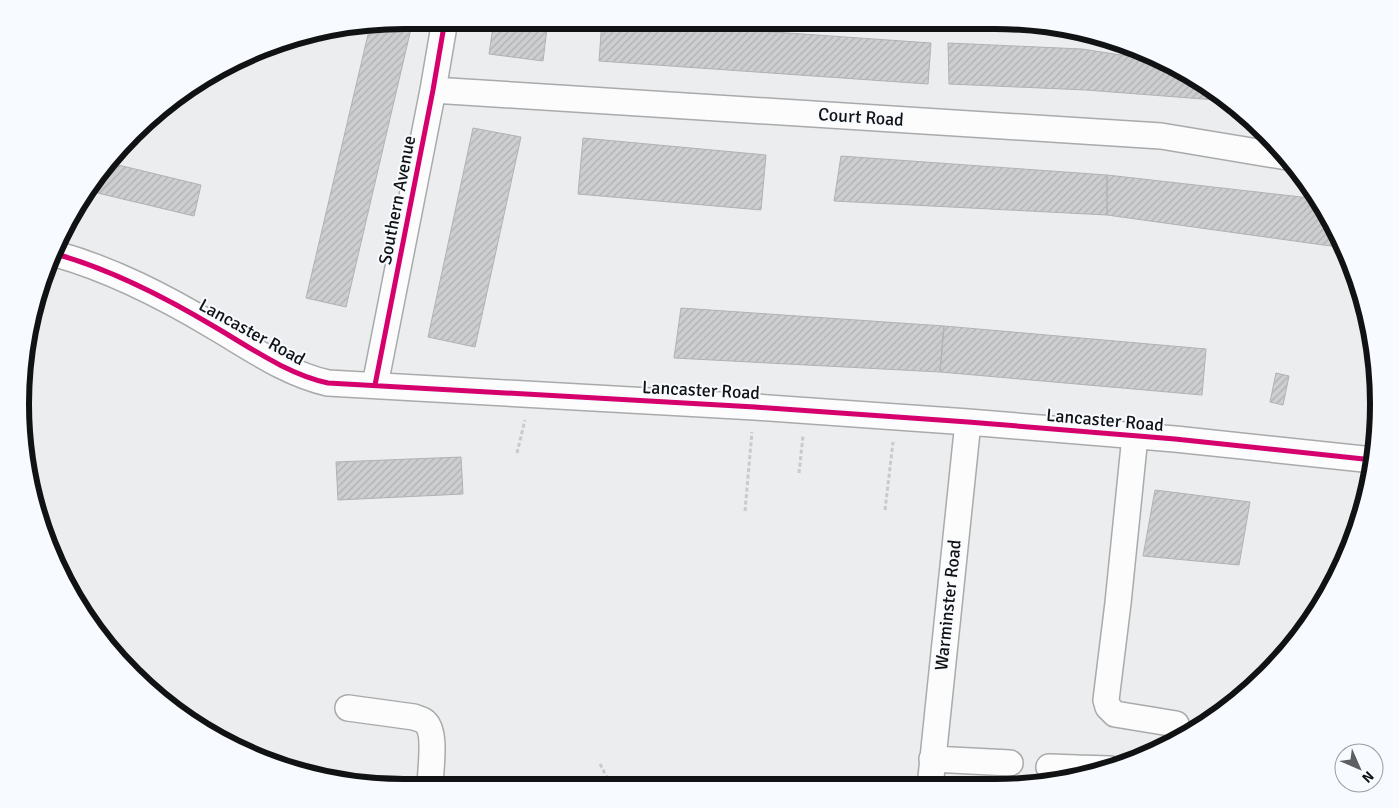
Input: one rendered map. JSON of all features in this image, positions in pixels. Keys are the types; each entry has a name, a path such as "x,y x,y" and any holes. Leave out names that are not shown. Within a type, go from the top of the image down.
{"street":[{"name":"Southern Avenue","path":"375,385 443,29"},
{"name":"Court Road","path":"433,90 1161,136 1275,155"},
{"name":"Lancaster Road","path":"59,255 81,261 136,283 286,369 308,378 328,383 806,410 1135,436 1366,459"},
{"name":"Warminster Road","path":"931,779 968,422"},
{"path":"1135,436 1106,700 1108,708 1115,714 1176,724"},
{"path":"348,708 414,717 424,721 429,727 432,738 430,779"},
{"path":"932,759 1010,763"},
{"path":"1049,767 1071,771"}],"path":[{"path":"517,453 530,395"},
{"path":"745,512 755,407"},
{"path":"799,473 806,410"},
{"path":"886,510 896,417"},
{"path":"600,764 608,779"}],"building":[{"path":"411,29 346,307 306,298 369,31"},
{"path":"493,29 547,29 543,61 489,54"},
{"path":"601,29 731,29 931,43 928,84 599,61"},
{"path":"948,43 1082,49 1142,58 1183,79 1214,100 1086,90 949,84"},
{"path":"473,128 521,137 475,347 428,337"},
{"path":"583,138 766,155 761,210 578,194"},
{"path":"841,156 1107,175 1107,215 834,201"},
{"path":"116,164 201,185 194,216 95,192"},
{"path":"1107,175 1308,198 1336,247 1107,215"},
{"path":"681,308 944,326 940,372 674,358"},
{"path":"944,326 1206,349 1202,395 940,372"},
{"path":"1276,373 1289,376 1283,405 1270,402"},
{"path":"461,457 463,494 338,500 336,462"},
{"path":"1155,490 1250,502 1239,565 1143,556"}],"cycle path":[{"path":"375,385 443,29"},
{"path":"59,255 98,268 138,285 177,305 284,367 328,383 755,407 968,422 1175,439 1366,459"}]}
